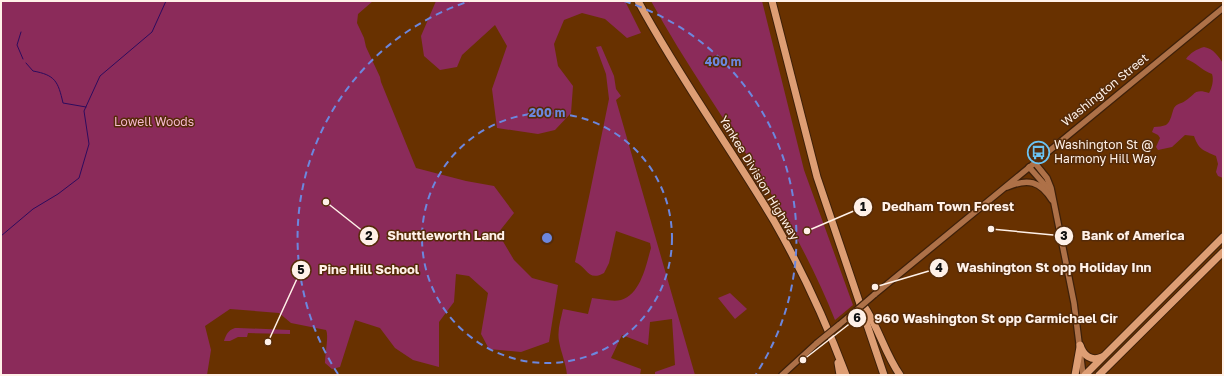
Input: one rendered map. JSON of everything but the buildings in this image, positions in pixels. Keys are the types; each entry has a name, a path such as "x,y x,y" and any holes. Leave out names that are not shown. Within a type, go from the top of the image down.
{"highway":[{"name":"Yankee Division Highway","path":"638,1 669,54 782,236 814,298 846,375"},
{"path":"772,1 817,177 884,375"},
{"path":"1084,375 1223,237"},
{"path":"1100,375 1223,252"},
{"path":"858,298 872,317 882,342 900,375"},
{"path":"1080,345 1082,352 1091,359 1100,359 1104,356"},
{"path":"1075,375 1080,345"},
{"path":"837,351 840,375"}],"main road":[{"name":"Washington Street","path":"782,375 817,343 1001,189 1223,8"},
{"path":"1034,163 1047,178 1050,184 1074,303 1084,375"},
{"path":"1029,167 1046,187 1054,203"},
{"path":"1001,189 1021,182 1033,183 1043,188 1054,203"}],"green space":[{"name":"Lowell Woods","path":"1,1 373,1 358,14 357,23 416,168 466,181 494,186 514,213 498,233 514,260 532,278 558,285 549,342 521,352 489,349 481,334 488,293 469,276 456,274 454,302 439,322 439,367 413,360 395,348 380,328 355,320 340,367 332,369 325,363 327,340 326,330 291,323 279,313 230,309 205,326 211,350 207,375 1,375"},
{"path":"436,1 625,1 641,33 627,38 605,19 582,13 564,20 554,44 558,66 573,86 571,113 555,130 538,134 497,128 492,89 507,46 495,25 462,55 457,67 440,70 424,56 421,36"},
{"path":"651,1 762,1 804,170 853,305 835,320 814,271 789,224 755,168 684,58"},
{"path":"601,46 614,76 616,89 621,96 616,100 695,375 655,375 655,372 675,365 672,319 650,322 648,345 622,335 611,358 641,369 640,375 567,375 558,333 563,309 588,314 592,298 614,301 628,297 642,278 651,248 650,243 616,231 609,263 604,273 594,276 591,275 575,262 609,99 606,74 596,47"},
{"path":"1204,47 1213,51 1223,63 1223,178 1218,176 1216,172 1218,164 1216,156 1202,149 1194,136 1185,135 1172,147 1158,150 1156,147 1160,138 1152,132 1154,127 1168,124 1176,105 1185,101 1197,92 1200,91 1209,93 1213,79 1212,74 1186,59 1194,52"},
{"path":"730,293 747,309 735,319 718,298"},
{"path":"235,328 290,330 290,334 248,333 247,337 238,337 230,341 224,341 228,333"}],"waterway":[{"path":"1,236 33,209 58,194 79,178 89,144 84,111 100,76 152,32 166,1"},
{"path":"21,32 17,45 23,59"},
{"path":"26,63 33,71 51,77 54,80 59,89 63,103 86,107"}],"place":[{"name":"Washington St @ Harmony Hill Way","path":"1038,152"},
{"name":"Shuttleworth Land","path":"326,202"},
{"name":"Bank of America","path":"991,229"},
{"name":"Dedham Town Forest","path":"807,231"},
{"name":"Washington St opp Holiday Inn","path":"875,287"},
{"name":"Pine Hill School","path":"268,342"},
{"name":"960 Washington St opp Carmichael Cir","path":"803,360"}]}
